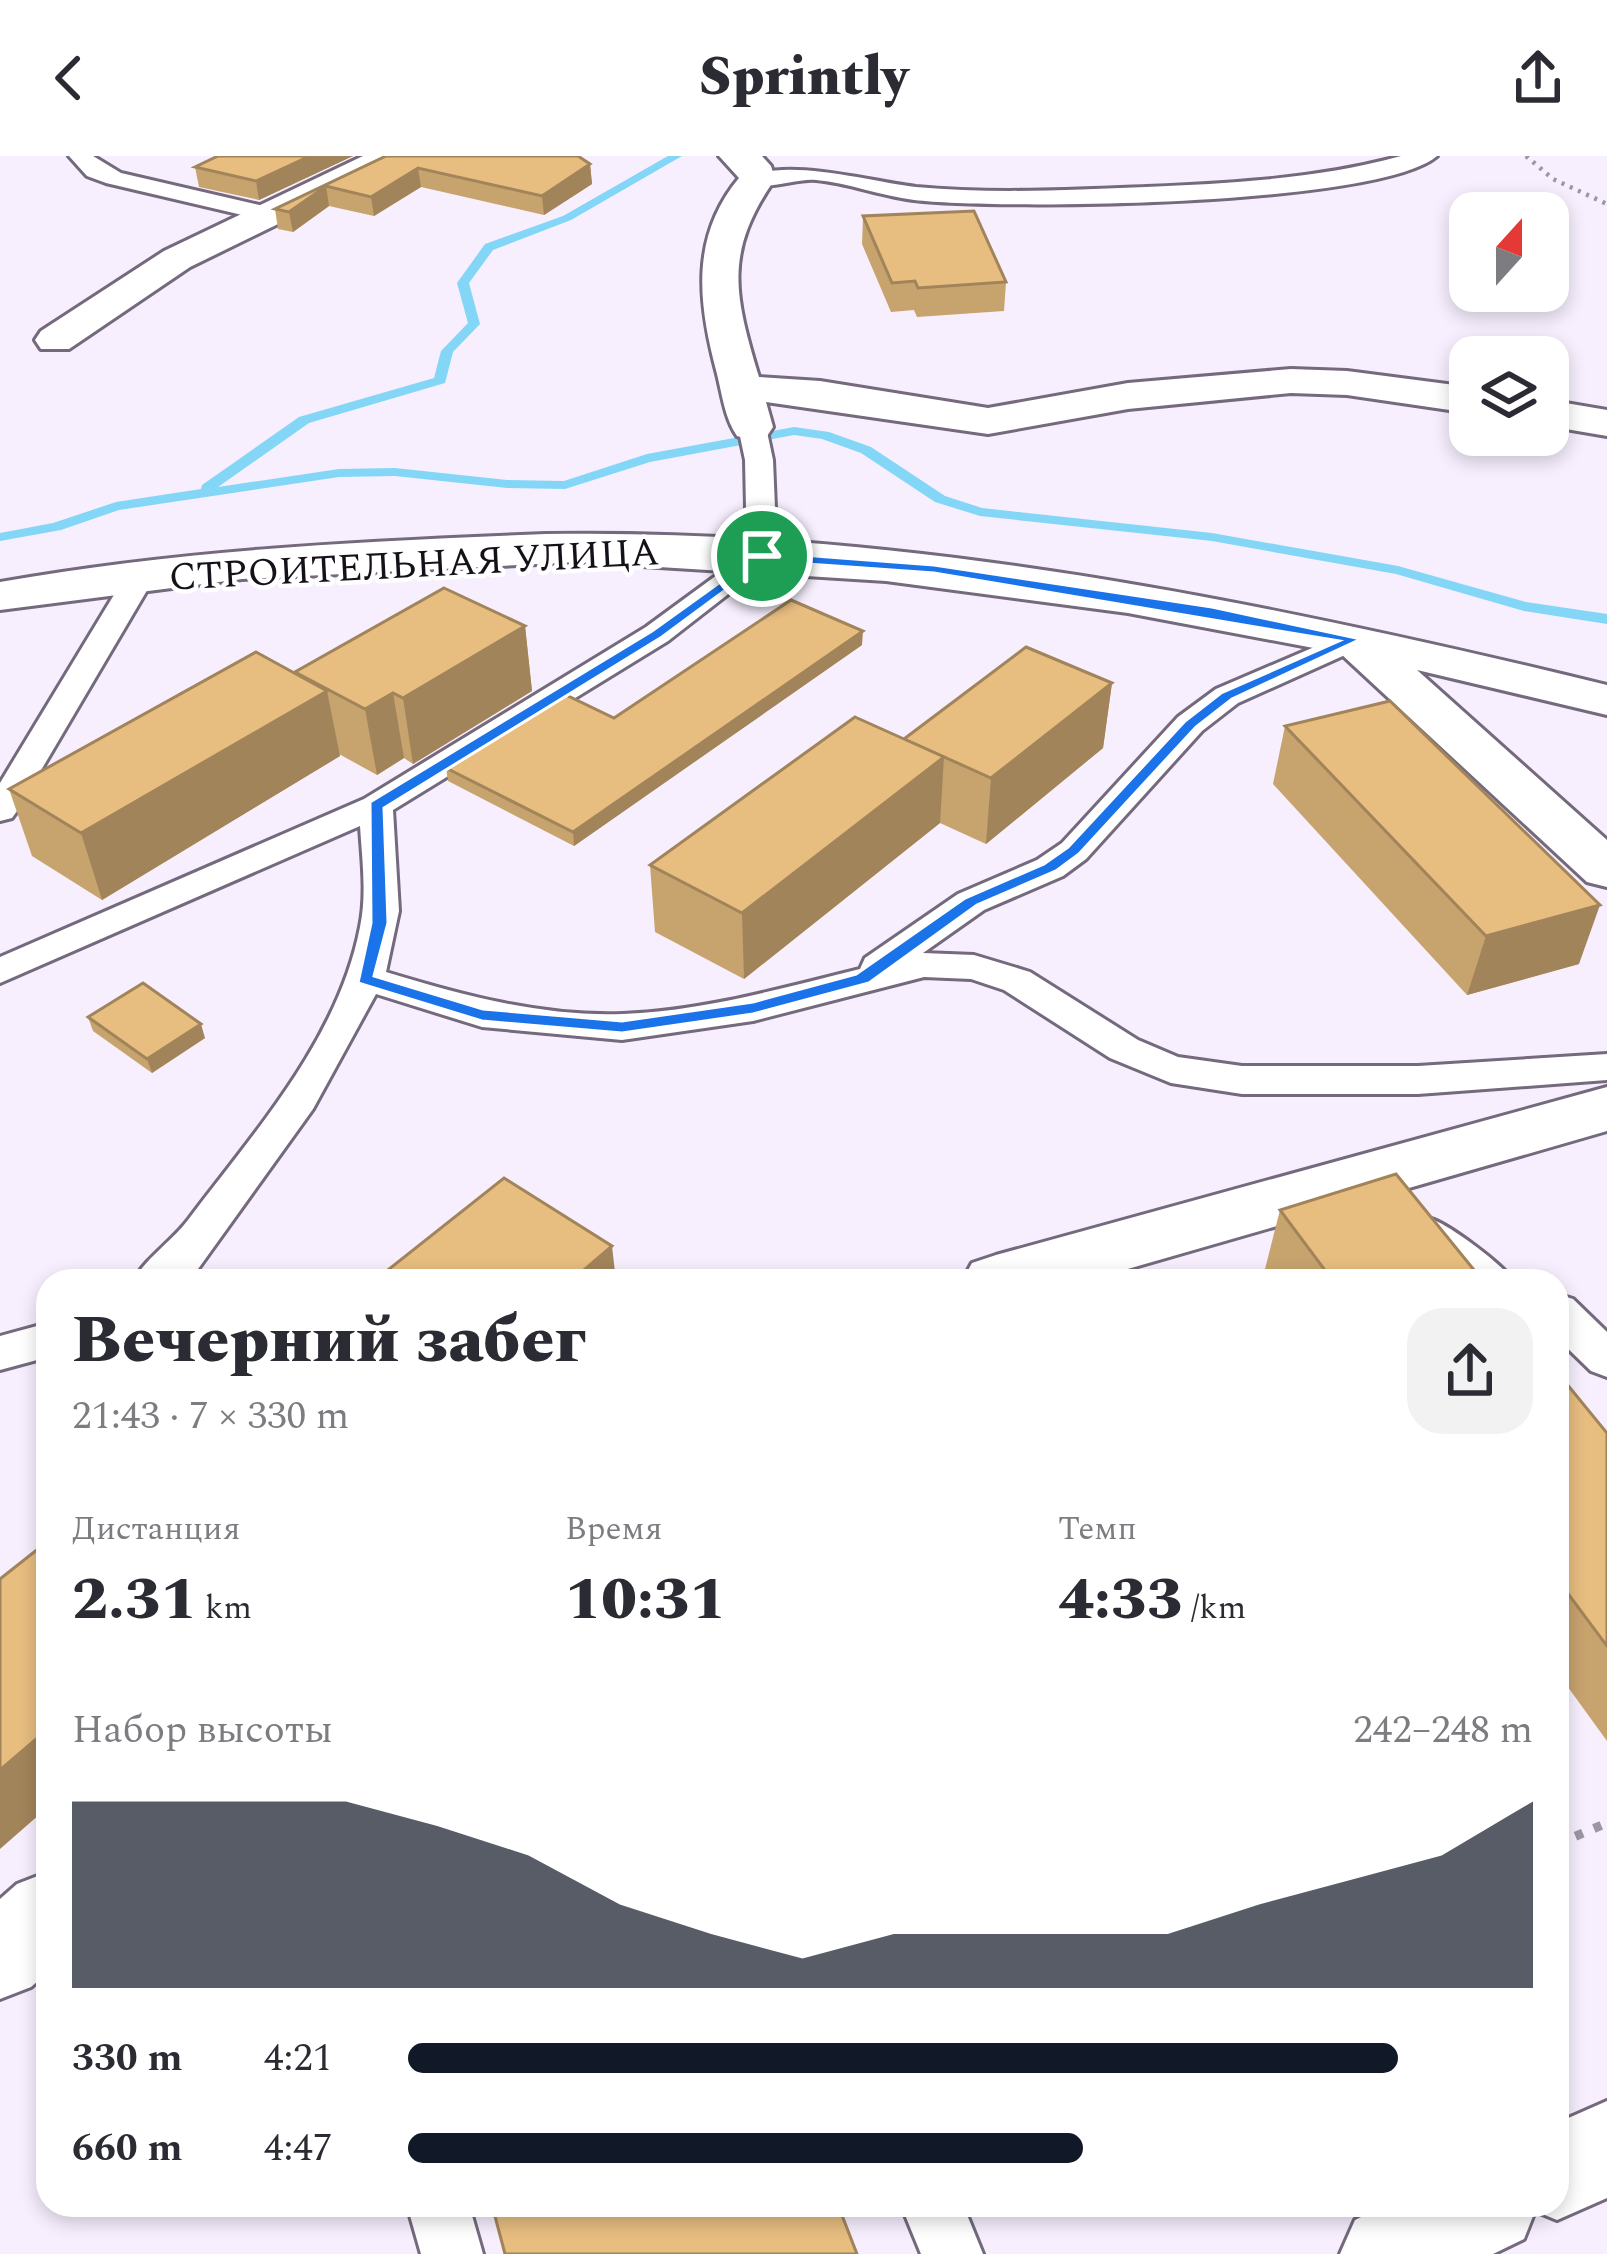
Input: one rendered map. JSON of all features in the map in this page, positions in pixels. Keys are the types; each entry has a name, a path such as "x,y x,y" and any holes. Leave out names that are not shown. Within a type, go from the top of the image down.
{"street":[{"path":"56,340 177,259 391,156"},
{"path":"749,167 722,247 719,301 751,423 820,394 988,422 1128,396 1291,381 1347,383 1449,397"},
{"path":"1569,417 1607,423"},
{"name":"СТРОИТЕЛЬНАЯ УЛИЦА","path":"0,596 141,575 305,560 638,548 762,556 934,569 1172,605 1354,639 1607,700"},
{"path":"1354,639 1607,870"},
{"path":"1042,1269 1607,1109"},
{"path":"0,1956 36,1925"},
{"path":"1389,2254 1463,2217"}],"lane":[{"path":"80,156 95,171 114,178 265,213"},
{"path":"749,167 793,156"},
{"path":"749,167 812,173 911,194 1006,200 1286,187 1329,182 1426,156"},
{"path":"0,971 376,806 657,634 762,556 751,423"},
{"path":"0,811 141,575"},
{"path":"862,979 971,902 1050,868 1074,851 1190,724 1227,696 1354,639"},
{"path":"170,1269 183,1258 314,1075 364,979 379,923 376,806"},
{"path":"364,979 482,1015 622,1027 753,1008 924,965 974,967 1017,981 1124,1049 1155,1062 1242,1080 1418,1080 1607,1067"},
{"path":"1385,1172 1441,1248 1473,1269"},
{"path":"1569,1323 1607,1359"},
{"path":"0,1353 36,1343"},
{"path":"441,2217 452,2254"},
{"path":"937,2217 952,2254"}],"path":[{"path":"1526,156 1553,179 1607,204"},
{"path":"1569,1839 1607,1823"}],"building":[{"path":"218,156 310,156 256,181 195,167"},
{"path":"386,156 578,156 590,164 542,196 418,168 371,197 326,186 289,212 275,209"},
{"path":"974,211 1006,282 918,288 915,281 892,283 863,216"},
{"path":"444,588 525,626 403,698 393,693 365,709 295,672"},
{"path":"791,600 863,631 573,832 446,768 566,695 614,718"},
{"path":"1026,647 1112,683 991,778 904,739"},
{"path":"256,652 327,691 81,833 9,789"},
{"path":"1390,701 1600,905 1486,936 1285,726"},
{"path":"855,717 944,757 742,913 650,865"},
{"path":"143,983 201,1024 147,1059 88,1017"},
{"path":"1396,1174 1473,1269 1324,1269 1280,1210"},
{"path":"504,1178 612,1246 585,1269 389,1269"},
{"path":"1569,1387 1607,1433 1607,1646 1569,1595"},
{"path":"36,1550 36,1739 0,1770 0,1579"},
{"path":"495,2217 843,2217 857,2254 505,2254"}],"waterway":[{"path":"207,488 304,420 440,380 447,351 474,324 463,283 489,247 567,218 676,156"},
{"path":"0,537 56,527 116,506 339,473 395,472 565,485 647,458 794,431 824,435 866,450 940,499 980,512 1212,537 1398,570 1524,606 1607,619"}],"route":[{"path":"762,556 934,569 1091,591 1354,639 1227,696 1190,724 1074,851 1050,868 971,902 862,979 753,1008 622,1027 482,1015 364,979 379,923 376,806 657,634 762,556"}]}
